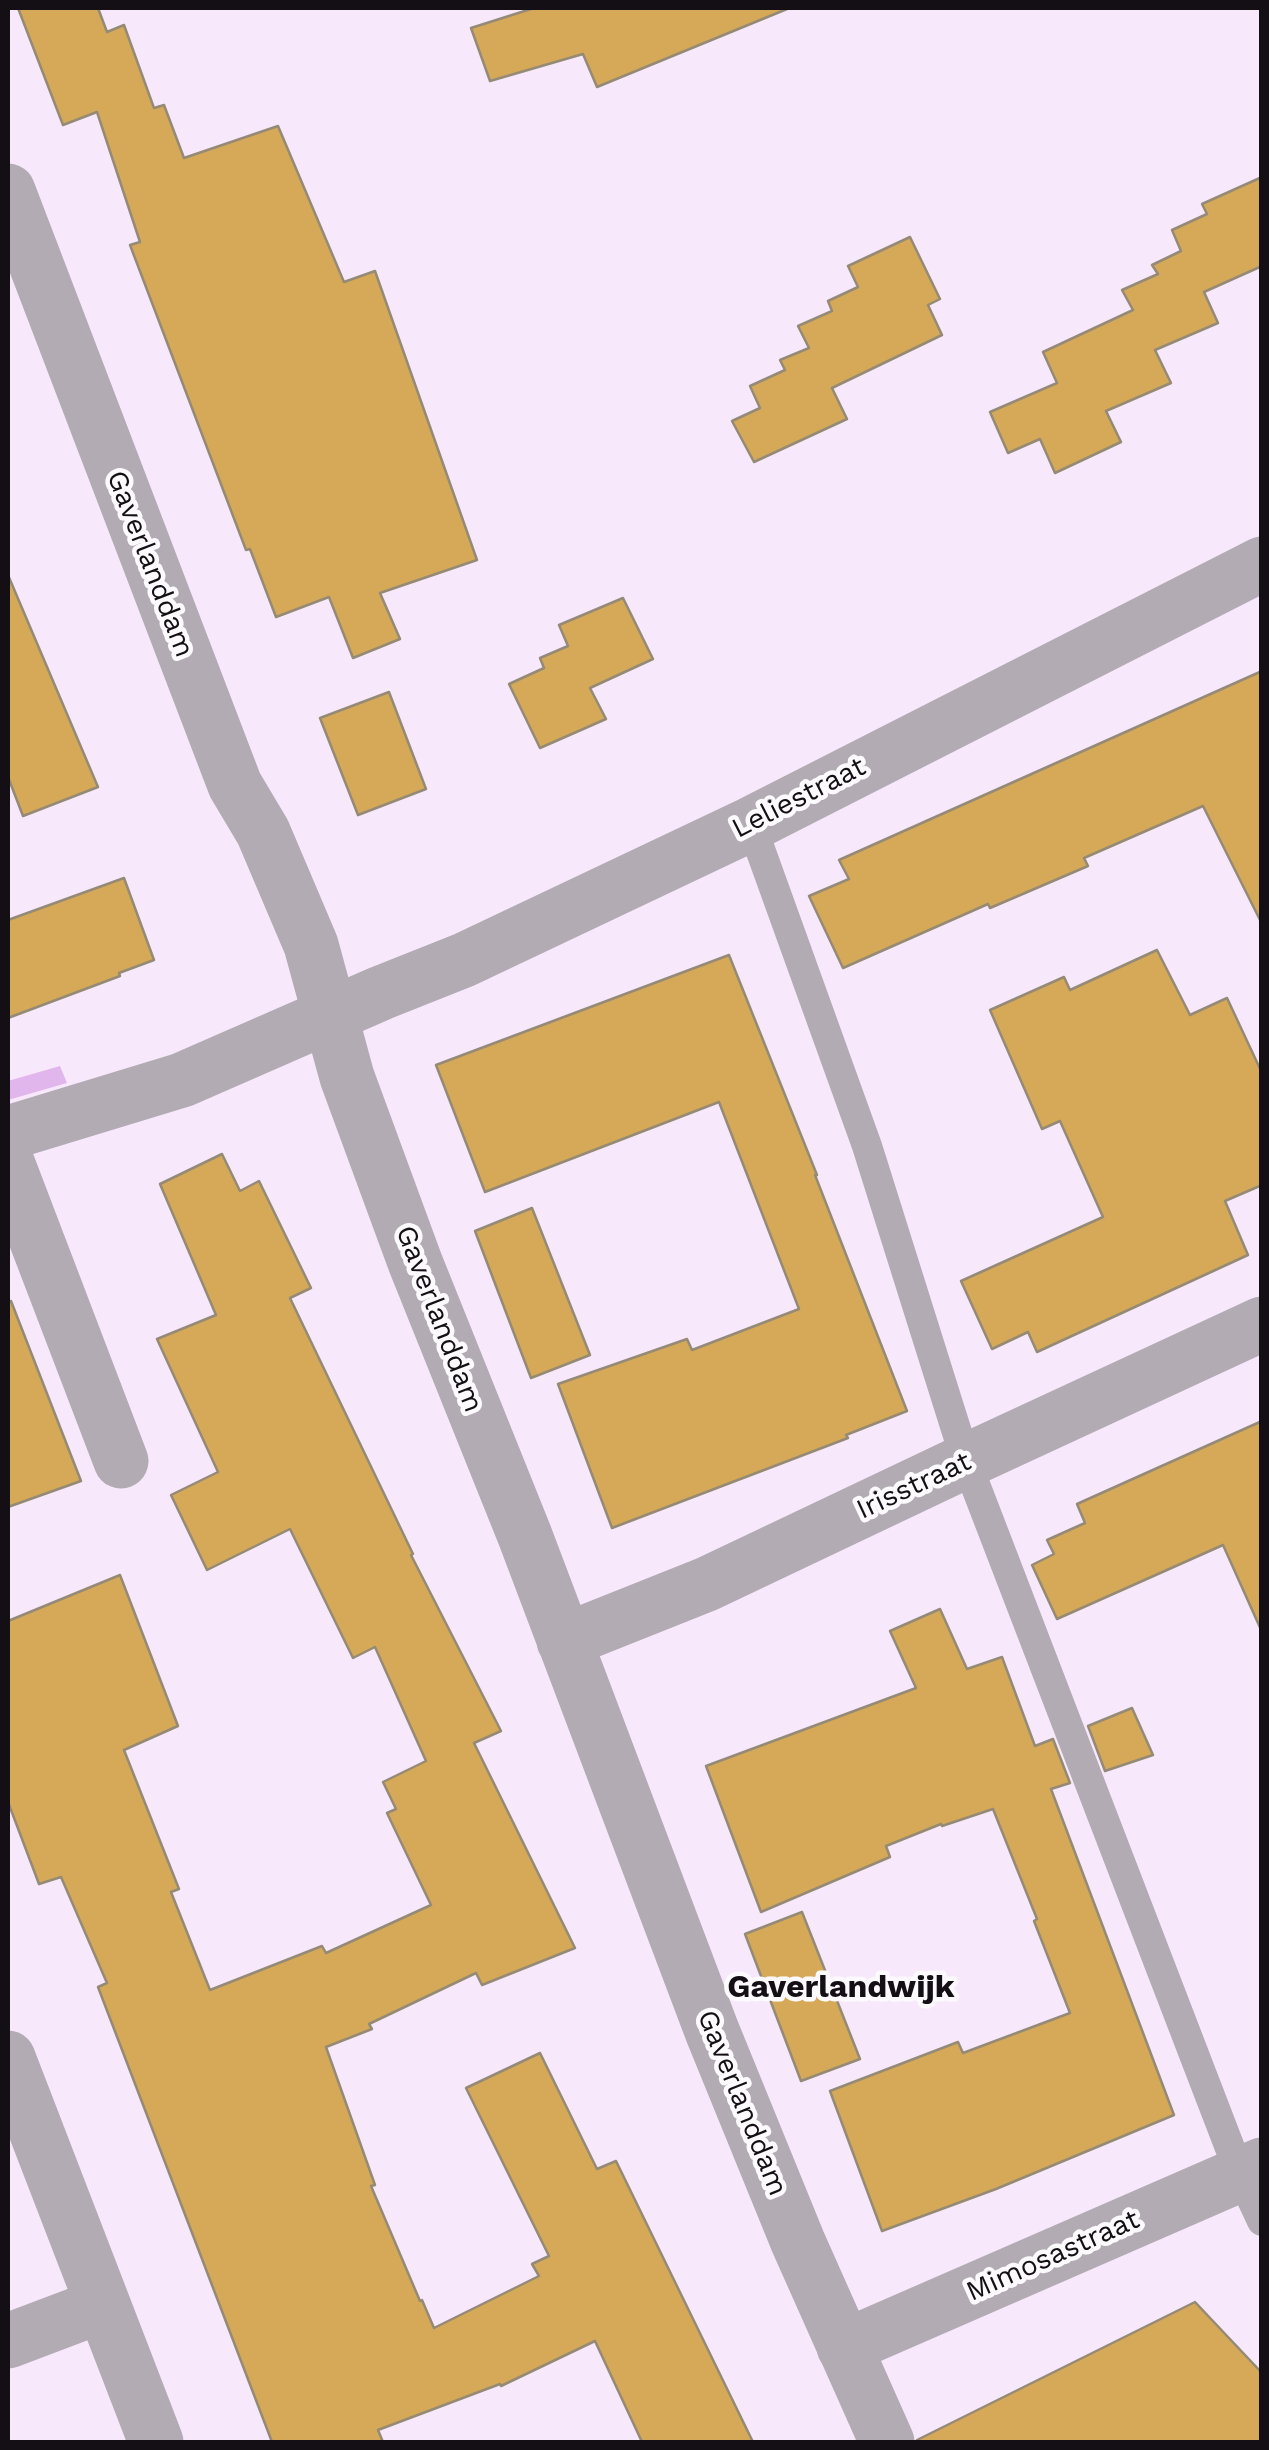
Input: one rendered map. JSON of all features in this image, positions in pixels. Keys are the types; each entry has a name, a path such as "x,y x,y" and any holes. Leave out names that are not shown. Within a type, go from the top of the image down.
{"street":[{"name":"Gaverlanddam","path":"8,191 235,785 263,832 310,945 347,1077 415,1262 525,1536 712,2031 798,2242 886,2442"},
{"name":"Leliestraat","path":"8,1132 182,1080 464,960 750,824 1262,564"},
{"path":"8,1165 121,1461"},
{"name":"Irisstraat","path":"564,1641 707,1584 1262,1324"},
{"path":"8,2058 156,2442"},
{"name":"Mimosastraat","path":"844,2346 1254,2186"},
{"path":"8,2341 102,2305"}],"lane":[{"path":"750,824 867,1146 966,1461 1254,2186"}],"shaded area":[{"path":"60,1066 67,1083 8,1100 8,1081"}],"building":[{"path":"18,8 98,8 107,32 124,25 154,108 164,105 184,158 278,126 344,282 375,271 477,560 380,593 400,639 353,658 329,597 276,617 250,549 246,550 130,245 140,242 97,112 63,125"},
{"path":"534,8 787,9 597,87 583,54 490,81 471,28"},
{"path":"1262,177 1262,266 1204,292 1218,323 1155,350 1171,383 1106,411 1121,442 1055,473 1040,439 1008,453 990,412 1057,383 1043,352 1133,310 1122,290 1158,274 1152,265 1181,251 1172,230 1207,214 1202,204"},
{"path":"910,237 940,299 928,305 942,335 832,388 847,419 754,462 732,421 760,408 750,386 785,370 780,360 809,348 798,326 832,311 828,301 858,287 848,266"},
{"path":"8,575 98,787 23,816 8,777"},
{"path":"623,598 653,659 590,688 606,719 540,748 509,684 544,668 540,658 568,646 559,625"},
{"path":"1262,671 1262,924 1203,806 1084,858 1088,866 990,908 988,904 843,968 809,896 849,879 839,860"},
{"path":"389,692 426,789 358,815 320,718"},
{"path":"124,878 154,960 8,1018 8,920"},
{"path":"1157,950 1190,1015 1227,998 1262,1073 1262,1185 1225,1201 1248,1255 1037,1352 1028,1332 992,1349 961,1281 1103,1217 1060,1121 1042,1129 990,1010 1064,977 1070,990"},
{"path":"729,955 907,1411 846,1435 848,1438 612,1528 558,1384 687,1339 692,1350 799,1309 719,1102 485,1192 436,1065"},
{"path":"222,1154 240,1191 259,1181 311,1288 290,1298 411,1555 501,1731 474,1743 575,1948 482,1985 476,1973 369,2024 372,2029 326,2047 375,2185 371,2186 434,2328 539,2276 532,2264 549,2256 466,2088 540,2053 597,2169 616,2161 753,2442 642,2442 595,2341 501,2386 378,2430 383,2442 272,2442 98,1987 107,1983 61,1877 39,1884 8,1802 8,1621 120,1575 178,1726 124,1750 179,1889 171,1892 210,1990 322,1946 326,1953 431,1905 387,1813 396,1809 383,1782 426,1761 375,1647 353,1658 290,1529 207,1570 171,1495 218,1472 157,1339 216,1315 160,1184"},
{"path":"532,1208 590,1355 531,1378 475,1231"},
{"path":"11,1301 81,1481 8,1507 8,1302"},
{"path":"1262,1421 1262,1632 1223,1545 1057,1619 1032,1565 1054,1554 1047,1540 1085,1523 1077,1504"},
{"path":"940,1609 967,1669 1002,1657 1035,1746 1053,1739 1070,1783 1051,1789 1174,2115 996,2189 882,2231 830,2091 958,2042 963,2053 1070,2013 1034,1921 1037,1919 993,1809 886,1846 890,1857 761,1912 706,1766 916,1688 890,1631"},
{"path":"1132,1708 1153,1755 1105,1771 1088,1726"},
{"path":"802,1912 860,2059 801,2081 745,1934"},
{"path":"1195,2302 1262,2373 1262,2442 918,2442 917,2440"}],"district":[{"name":"Gaverlandwijk","path":"841,1988"}]}
